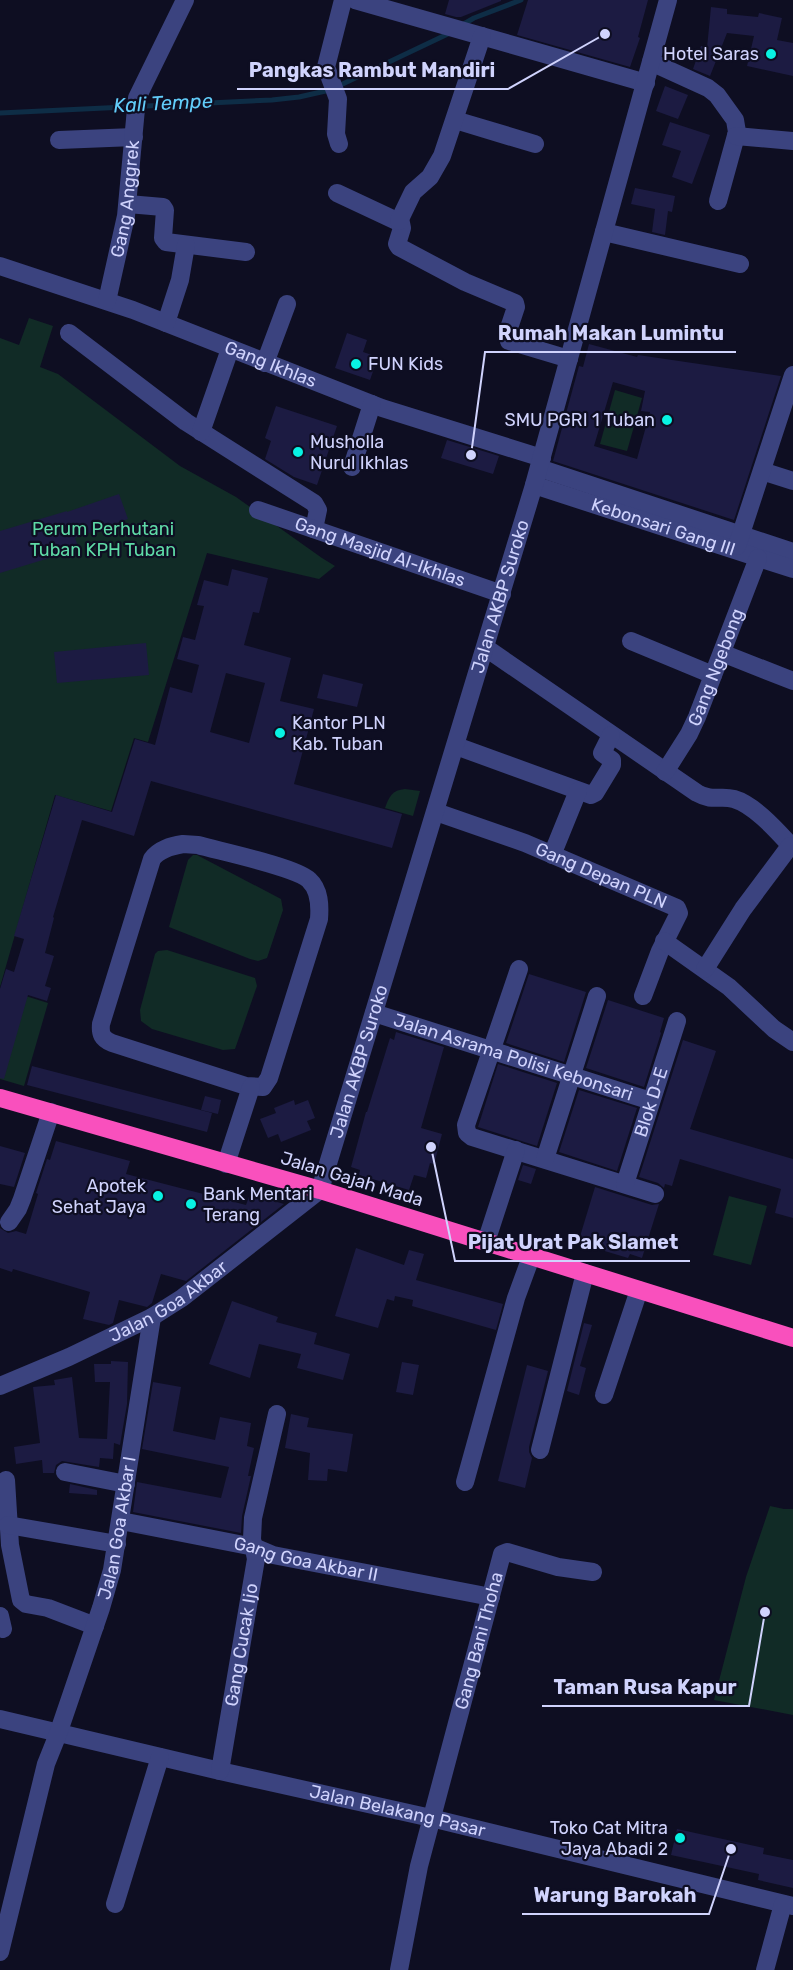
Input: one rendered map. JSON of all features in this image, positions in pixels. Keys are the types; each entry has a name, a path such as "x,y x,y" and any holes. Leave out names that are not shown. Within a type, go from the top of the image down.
{"highway":[{"name":"Jalan Gajah Mada","path":"0,1098 320,1190 793,1338"}],"street":[{"name":"Gang Anggrek","path":"107,301 128,204 136,109 140,90 185,0"},
{"path":"339,144 336,134 338,103 327,74 326,64 344,0"},
{"path":"355,0 645,83"},
{"name":"Jalan AKBP Suroko","path":"320,1190 535,482 668,0"},
{"path":"399,221 413,192 426,182 435,170 455,120 479,36"},
{"path":"651,62 714,92 734,117 737,126 736,136 718,201"},
{"path":"455,120 535,144"},
{"path":"736,136 793,141"},
{"path":"59,140 134,137"},
{"path":"337,193 399,221 402,226 397,242 399,247 465,282 515,303 516,307 507,334 508,341 569,359"},
{"path":"128,204 163,207 165,210 164,240 246,252"},
{"path":"604,232 740,264"},
{"path":"166,323 180,280 186,245"},
{"name":"Gang Ikhlas","path":"0,266 107,301 372,404 444,429 535,482"},
{"path":"266,363 287,304"},
{"path":"69,333 201,432 316,504 318,510 314,529"},
{"path":"201,432 230,349"},
{"path":"793,375 738,543 793,552"},
{"path":"352,467 372,404"},
{"path":"762,471 793,482"},
{"name":"Kebonsari Gang III","path":"535,482 615,502 738,543 758,558 793,569"},
{"name":"Gang Masjid Al-Ikhlas","path":"258,510 502,594"},
{"name":"Gang Ngebong","path":"665,772 689,734 758,558"},
{"path":"631,641 713,675"},
{"path":"486,648 665,772 707,798 729,798 741,802 762,818 792,847 754,893 705,969"},
{"path":"722,652 793,681"},
{"path":"456,746 589,795 594,794 612,762 602,750 611,735"},
{"path":"552,855 578,791"},
{"name":"Gang Depan PLN","path":"436,812 490,830 677,908 679,913 664,941 643,996"},
{"path":"254,1087 267,1084 317,925 320,910 319,899 315,887 304,875 295,871 198,845 174,845 156,853 152,859 101,1024 102,1035 105,1040 112,1043 254,1087 278,1089"},
{"path":"664,941 729,987 774,1029 793,1042"},
{"path":"519,969 467,1122 466,1131 470,1136 655,1194"},
{"path":"545,1159 597,996"},
{"name":"Jalan Asrama Polisi Kebonsari","path":"374,1013 651,1101"},
{"name":"Blok D-E","path":"625,1184 677,1021"},
{"path":"226,1164 254,1087"},
{"path":"9,1222 22,1199 51,1112"},
{"path":"486,1242 516,1150"},
{"name":"Jalan Goa Akbar","path":"0,1386 69,1357 152,1317 182,1298 320,1190"},
{"path":"465,1482 516,1298 531,1257"},
{"path":"540,1450 585,1273"},
{"path":"604,1395 639,1290"},
{"name":"Jalan Goa Akbar I","path":"0,1952 46,1764 95,1626 112,1570 152,1317"},
{"name":"Gang Cucak Ijo","path":"220,1772 252,1590 256,1559 252,1529 253,1518 277,1414"},
{"path":"64,1472 126,1485"},
{"path":"6,1480 12,1558 21,1600 26,1604 48,1608 95,1626"},
{"name":"Gang Goa Akbar II","path":"120,1521 254,1547 273,1555 491,1597"},
{"path":"8,1525 117,1544"},
{"name":"Gang Bani Thoha","path":"399,1970 419,1866 500,1558 504,1552 558,1567 593,1572"},
{"name":"Jalan Belakang Pasar","path":"0,1720 220,1772 432,1818 788,1905"},
{"path":"115,1904 160,1757"},
{"path":"765,1970 788,1905"}],"green space":[{"name":"Perum Perhutani Tuban KPH Tuban","path":"29,318 53,326 40,367 58,374 180,466 236,497 335,566 319,579 207,553 148,742 134,738 111,811 55,795 0,987 0,338 19,345"},
{"path":"615,390 642,398 627,451 600,444"},
{"path":"405,789 420,791 413,816 385,808 392,795"},
{"path":"193,855 281,899 283,910 267,958 258,961 250,959 169,927 188,860"},
{"path":"167,950 255,978 257,986 235,1049 223,1050 152,1029 141,1021 140,1010 155,954 158,951"},
{"path":"0,988 48,1003 24,1086 0,1079"},
{"path":"729,1196 767,1206 751,1265 713,1255"},
{"path":"770,1506 793,1509 793,1715 714,1700 746,1577"}],"building":[{"path":"449,0 501,1 456,17 445,14"},
{"path":"528,0 648,0 638,37 640,38 630,67 517,35"},
{"path":"711,7 727,9 727,14 758,17 759,13 782,18 777,40 793,43 793,76 747,66 754,36 727,33 710,76 693,69 701,46 707,48"},
{"path":"665,86 688,95 678,119 656,111"},
{"path":"670,122 710,135 692,184 672,177 681,151 662,145"},
{"path":"635,188 675,196 672,212 668,211 665,235 652,232 655,209 631,204"},
{"name":"FUN Kids","path":"347,333 367,340 363,352 378,357 370,380 335,368"},
{"name":"SMU PGRI 1 Tuban","path":"589,344 637,357 638,355 781,376 734,520 553,461 579,366 583,367","holes":["613,382 645,391 641,411 650,412 637,459 594,446"]},
{"name":"Musholla Nurul Ikhlas","path":"276,406 337,426 317,485 294,477 265,459 271,441 265,438"},
{"path":"447,440 499,456 493,474 441,458"},
{"path":"119,494 128,519 75,538 79,549 0,573 0,531"},
{"path":"232,569 268,578 259,613 253,612 244,645 291,658 280,701 314,709 294,784 402,814 392,848 151,781 134,836 82,820 53,917 45,953 54,956 45,986 51,988 47,1001 28,995 4,1079 0,1078 0,989 6,969 14,972 24,939 14,936 56,795 112,812 135,739 155,745 170,687 192,693 199,665 177,659 183,637 195,640 204,606 197,605 204,580 228,586","holes":["226,673 265,683 249,743 210,732"]},
{"path":"146,643 149,675 57,683 54,652"},
{"path":"323,674 363,684 357,707 317,698"},
{"path":"529,974 586,992 564,1062 506,1043"},
{"path":"608,1000 664,1018 644,1087 586,1068"},
{"path":"396,1032 444,1047 421,1128 442,1134 434,1164 430,1163 426,1178 414,1175 409,1190 359,1175 360,1170 351,1167 390,1038 394,1040"},
{"path":"683,1040 716,1051 690,1129 793,1159 793,1218 775,1213 781,1189 680,1159 672,1186 665,1184 664,1188 658,1183 639,1177"},
{"path":"498,1064 557,1083 537,1146 478,1127"},
{"path":"32,1066 212,1113 207,1132 27,1085"},
{"path":"579,1090 637,1108 617,1171 559,1152"},
{"path":"205,1096 221,1100 218,1114 201,1110"},
{"path":"294,1100 295,1105 308,1100 315,1118 307,1121 311,1130 281,1142 278,1134 268,1138 260,1119 276,1113 274,1108"},
{"path":"56,1141 130,1161 126,1174 246,1205 250,1194 284,1204 186,1281 161,1274 152,1303 147,1307 119,1300 113,1323 109,1325 83,1319 90,1292 13,1269 12,1272 0,1268 0,1228 8,1233 16,1231 26,1234 38,1194 36,1193 47,1159 50,1160"},
{"path":"0,1146 25,1153 14,1187 0,1184"},
{"path":"523,1165 536,1169 531,1184 518,1180"},
{"path":"595,1187 652,1205 659,1204 642,1258 630,1254 628,1258 578,1243"},
{"path":"356,1248 404,1265 409,1250 424,1254 416,1280 503,1304 496,1330 412,1306 413,1300 395,1296 394,1301 387,1299 378,1328 335,1316"},
{"path":"232,1301 278,1317 276,1322 317,1333 314,1344 350,1354 343,1380 297,1368 301,1354 259,1344 250,1378 209,1364"},
{"path":"584,1323 592,1325 580,1366 586,1368 579,1395 567,1391"},
{"path":"111,1361 128,1362 127,1404 120,1445 114,1443 113,1459 100,1458 99,1467 62,1461 56,1465 54,1473 43,1473 42,1460 16,1464 14,1447 40,1443 33,1387 55,1385 54,1380 72,1377 79,1438 107,1439 110,1382 95,1382 94,1364 111,1364"},
{"path":"402,1362 419,1365 413,1395 396,1392"},
{"path":"527,1365 548,1371 529,1447 532,1458 525,1488 498,1481"},
{"path":"153,1382 181,1387 173,1431 215,1440 220,1417 251,1423 247,1446 254,1448 241,1533 133,1512 137,1482 221,1498 229,1467 142,1449"},
{"path":"291,1414 309,1418 307,1427 353,1434 347,1472 328,1469 327,1481 308,1480 310,1453 285,1448"},
{"path":"70,1484 97,1490 97,1495 69,1493"},
{"path":"677,1829 764,1848 763,1854 793,1860 793,1888 758,1880 759,1874 671,1855"}],"waterway":[{"name":"Kali Tempe","path":"462,25 521,0"},
{"name":"Kali Tempe","path":"0,113 299,97 330,90 452,32"}],"place":[{"name":"Pangkas Rambut Mandiri","path":"605,34"},
{"name":"Hotel Saras","path":"771,54"},
{"name":"FUN Kids","path":"356,364"},
{"name":"SMU PGRI 1 Tuban","path":"667,420"},
{"name":"Musholla Nurul Ikhlas","path":"298,452"},
{"name":"Rumah Makan Lumintu","path":"471,455"},
{"name":"Kantor PLN Kab. Tuban","path":"280,733"},
{"name":"Pijat Urat Pak Slamet","path":"431,1147"},
{"name":"Apotek Sehat Jaya","path":"158,1196"},
{"name":"Bank Mentari Terang","path":"191,1204"},
{"name":"Taman Rusa Kapur","path":"765,1612"},
{"name":"Toko Cat Mitra Jaya Abadi 2","path":"680,1838"},
{"name":"Warung Barokah","path":"731,1849"}]}
